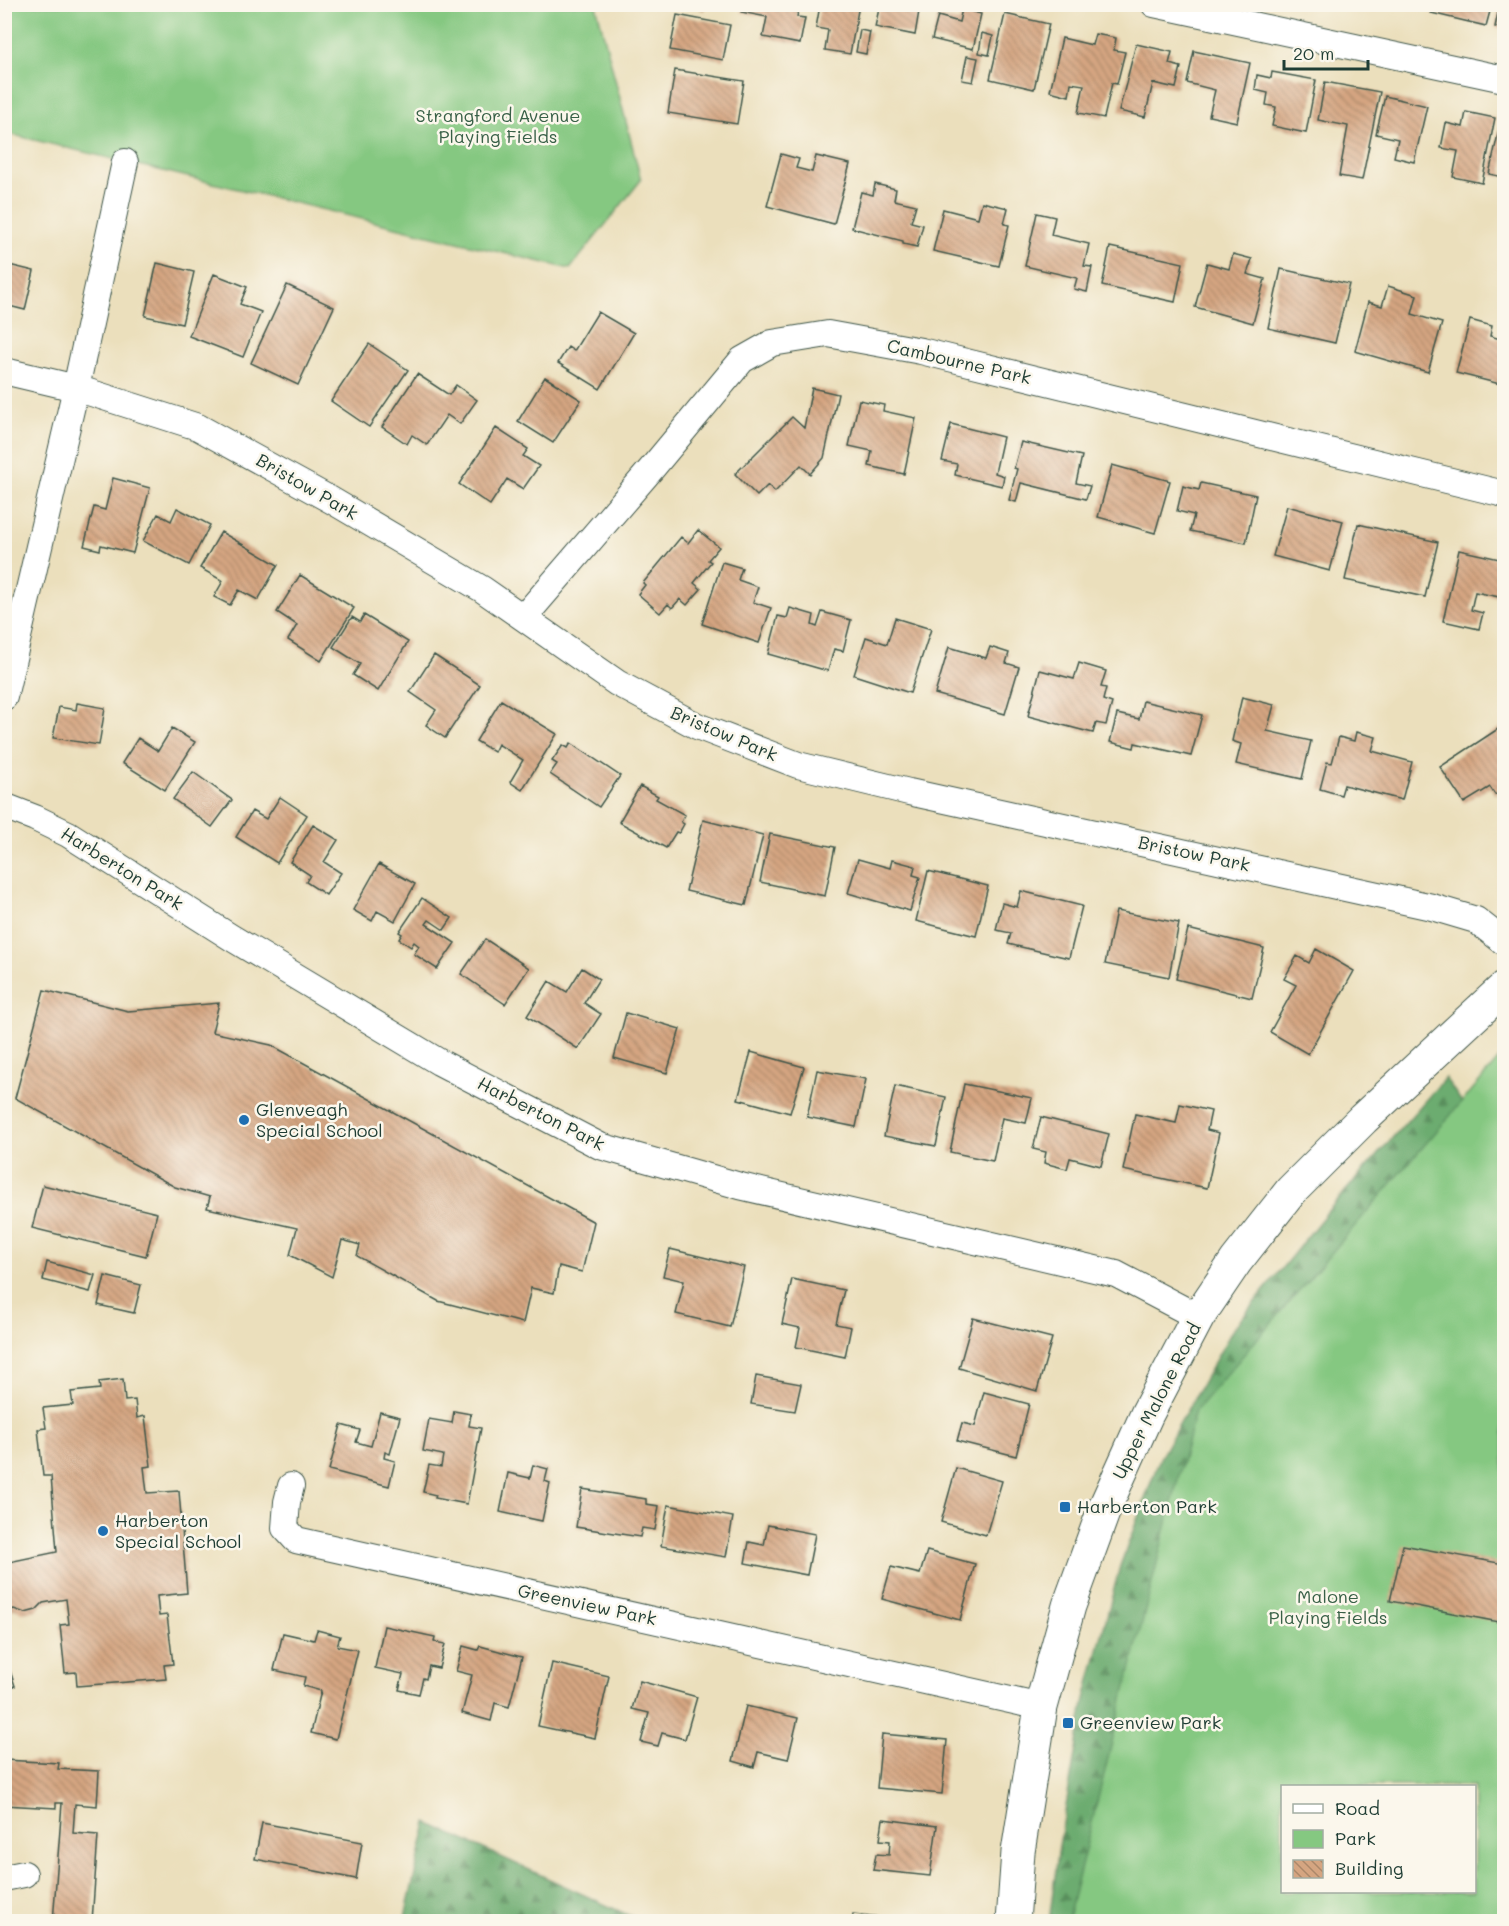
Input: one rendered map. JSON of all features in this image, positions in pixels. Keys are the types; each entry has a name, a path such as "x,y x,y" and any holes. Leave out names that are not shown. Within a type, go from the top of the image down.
{"main road":[{"name":"Upper Malone Road","path":"1013,1922 1018,1852 1041,1707 1069,1606 1105,1506 1147,1414 1198,1317 1236,1261 1291,1191 1363,1119 1504,988"}],"street":[{"path":"1154,4 1504,79"},
{"path":"4,697 76,388 125,162"},
{"name":"Cambourne Park","path":"524,617 742,360 772,342 828,334 921,351 1504,494"},
{"name":"Bristow Park","path":"4,371 76,388 198,427 331,500 482,589 627,689 697,726 798,765 909,792 1432,907 1476,920 1504,942"},
{"name":"Harberton Park","path":"4,806 68,834 232,938 439,1062 600,1146 740,1186 1116,1274 1198,1317"},
{"name":"Greenview Park","path":"291,1486 285,1528 296,1540 1041,1707"}],"green space":[{"name":"Strangford Avenue Playing Fields","path":"5,5 596,5 641,180 570,269 5,133"},
{"name":"Malone Playing Fields","path":"1504,1053 1504,1921 1067,1922 1195,1411"},
{"path":"1445,1078 1473,1118 1110,1921 1049,1922 1059,1846 1084,1703 1120,1566 1160,1458 1233,1329 1328,1211"},
{"path":"427,1823 641,1921 404,1921"}],"building":[{"path":"696,4 708,4 703,11"},
{"path":"742,4 799,4 797,17 805,18 800,44 763,37 767,17 741,12"},
{"path":"880,4 903,4 902,8 919,11 915,35 875,27"},
{"path":"1398,4 1425,4 1424,10"},
{"path":"1434,4 1492,4 1486,26 1431,13"},
{"path":"1500,4 1504,4 1504,29 1495,27"},
{"path":"820,5 859,5 850,54 825,50 828,30 816,28"},
{"path":"962,9 981,14 973,49 932,39 938,16 959,22"},
{"path":"1005,14 1049,24 1034,89 990,79"},
{"path":"677,15 730,25 723,60 670,50"},
{"path":"860,30 870,32 866,54 856,52"},
{"path":"982,33 993,36 989,55 979,53"},
{"path":"1095,34 1116,38 1114,50 1125,52 1117,84 1112,83 1104,118 1078,113 1084,85 1071,83 1069,96 1050,91 1062,38 1092,45"},
{"path":"1136,44 1172,52 1169,64 1181,67 1176,88 1153,83 1145,117 1119,111"},
{"path":"1194,51 1250,63 1237,122 1209,116 1215,90 1187,83"},
{"path":"967,56 978,58 973,82 962,80"},
{"path":"675,70 744,81 737,124 668,113"},
{"path":"1272,72 1316,80 1306,133 1272,126 1276,107 1266,105 1268,93 1255,90 1257,75 1271,78"},
{"path":"1325,82 1380,92 1362,180 1339,176 1348,126 1318,120"},
{"path":"1385,96 1427,106 1414,162 1394,157 1398,139 1376,134"},
{"path":"1466,112 1495,118 1482,183 1453,177 1458,151 1441,148 1446,123 1463,127"},
{"path":"1501,121 1504,122 1503,177 1489,174"},
{"path":"781,154 799,159 796,168 812,172 816,156 850,164 834,224 767,206"},
{"path":"875,184 896,189 894,200 916,205 911,222 923,225 917,247 903,244 903,241 852,228 861,192 873,195"},
{"path":"982,202 1008,208 1004,224 1009,225 999,266 933,251 943,209 978,218"},
{"path":"1037,213 1055,217 1051,235 1089,244 1084,266 1092,267 1087,292 1074,289 1077,278 1025,266"},
{"path":"4,238 11,240 5,262 4,262"},
{"path":"1110,247 1183,263 1175,302 1102,286"},
{"path":"1233,254 1252,259 1247,274 1265,279 1253,323 1195,307 1207,263 1229,269"},
{"path":"157,263 194,272 182,324 145,316"},
{"path":"5,264 34,271 25,310 5,305"},
{"path":"1281,269 1349,284 1335,343 1268,328"},
{"path":"214,274 247,287 240,304 261,312 243,357 189,336"},
{"path":"287,285 334,307 298,385 251,363"},
{"path":"1388,286 1417,295 1412,314 1442,323 1428,372 1355,351 1368,302 1382,306"},
{"path":"598,312 634,333 600,389 558,363 568,347 574,351"},
{"path":"1470,320 1492,326 1490,336 1504,340 1504,385 1456,373"},
{"path":"369,344 408,370 369,427 331,401"},
{"path":"417,374 449,395 456,385 477,400 460,424 447,415 427,445 412,435 407,444 382,427"},
{"path":"545,377 581,400 553,443 518,421"},
{"path":"812,388 838,394 824,458 810,474 801,465 775,492 768,485 757,496 735,474 792,417 804,428"},
{"path":"859,400 884,405 883,411 916,418 904,474 869,466 872,451 849,446"},
{"path":"951,424 1003,437 995,473 1004,476 1002,486 955,475 957,464 942,461"},
{"path":"496,428 528,449 523,456 539,466 523,489 507,479 490,505 459,484"},
{"path":"1021,442 1082,456 1076,483 1090,486 1086,499 1021,483 1016,502 1009,500"},
{"path":"1112,465 1170,481 1155,533 1098,517"},
{"path":"113,478 150,488 133,553 101,545 100,550 84,546 94,507 105,510"},
{"path":"1201,483 1256,495 1246,543 1190,531 1194,515 1177,511 1183,486 1199,490"},
{"path":"1287,506 1343,521 1330,571 1273,556"},
{"path":"177,508 210,525 189,565 143,541 158,514 171,521"},
{"path":"1358,524 1438,542 1425,597 1345,580"},
{"path":"698,530 719,547 708,560 711,562 694,583 701,589 687,605 680,599 672,608 668,604 660,613 638,594 645,585 643,583 681,537 688,543"},
{"path":"221,532 278,565 258,600 239,590 230,605 214,597 223,581 200,568"},
{"path":"1459,550 1504,560 1504,598 1475,592 1471,610 1483,613 1479,629 1443,621"},
{"path":"722,562 742,568 738,580 758,587 753,602 771,608 759,643 702,624"},
{"path":"300,575 354,608 321,661 288,640 297,625 277,612"},
{"path":"790,608 814,615 812,625 817,627 822,612 851,620 843,651 834,649 828,671 768,654 778,616 787,618"},
{"path":"364,615 408,642 378,691 353,675 360,664 333,647 352,617 360,622"},
{"path":"895,618 931,629 910,693 854,675 866,637 887,644"},
{"path":"949,647 986,658 990,647 1009,653 1006,663 1019,667 1005,714 935,694"},
{"path":"434,655 480,685 445,738 426,725 436,710 410,692"},
{"path":"1079,663 1106,671 1101,687 1106,688 1103,700 1112,703 1106,725 1096,723 1093,733 1028,716 1040,670 1074,679"},
{"path":"1242,697 1274,705 1267,731 1311,741 1302,779 1236,764 1241,744 1232,741"},
{"path":"501,700 557,734 522,790 510,782 523,760 498,744 494,752 476,741"},
{"path":"1143,701 1202,715 1191,756 1135,743 1134,748 1110,742 1117,714 1139,719"},
{"path":"77,703 105,708 99,745 53,738 59,707 76,710"},
{"path":"1504,725 1504,788 1495,795 1490,787 1464,803 1440,767"},
{"path":"172,728 195,742 165,790 122,763 138,738 158,751"},
{"path":"1356,732 1376,737 1372,751 1412,762 1402,800 1344,785 1341,795 1320,789 1327,762 1332,763 1339,737 1354,741"},
{"path":"571,743 620,776 599,807 550,774 557,764 552,761 563,745 568,748"},
{"path":"193,772 232,800 212,827 173,799"},
{"path":"640,786 658,796 656,799 685,815 681,822 684,824 679,833 676,832 666,848 619,822"},
{"path":"280,797 307,815 277,863 236,837 252,811 266,819"},
{"path":"703,820 763,835 746,905 686,891"},
{"path":"313,825 338,840 324,862 341,873 326,895 306,882 310,875 290,862"},
{"path":"770,834 835,847 825,896 760,882"},
{"path":"858,859 890,868 892,860 915,866 913,875 920,877 910,911 848,893"},
{"path":"379,864 415,884 395,921 377,911 372,921 353,910"},
{"path":"928,871 988,886 976,936 916,921"},
{"path":"1021,891 1082,906 1069,958 1008,944 1011,933 996,930 1002,903 1017,907"},
{"path":"422,898 452,918 444,930 429,920 426,924 455,943 437,969 414,954 419,946 414,942 411,947 399,939 402,934 399,932"},
{"path":"1116,911 1179,923 1169,977 1105,964"},
{"path":"1188,929 1264,948 1252,998 1176,979"},
{"path":"485,939 529,968 505,1004 461,974"},
{"path":"1316,949 1354,971 1308,1054 1270,1032 1296,985 1284,979 1297,956 1309,963"},
{"path":"582,968 599,979 584,1003 601,1014 578,1049 527,1016 549,981 567,992"},
{"path":"44,990 128,1011 219,1003 212,1032 271,1045 594,1222 582,1272 559,1266 554,1293 531,1288 523,1323 438,1301 357,1256 360,1245 342,1240 332,1277 290,1255 297,1228 207,1208 210,1197 175,1187 15,1098"},
{"path":"626,1013 680,1029 667,1073 614,1058"},
{"path":"751,1052 804,1067 790,1113 738,1099"},
{"path":"817,1070 866,1079 856,1127 807,1117"},
{"path":"964,1084 1032,1098 1026,1123 1002,1118 993,1161 950,1152"},
{"path":"895,1086 946,1097 936,1146 884,1136"},
{"path":"1180,1104 1211,1111 1207,1130 1219,1133 1207,1188 1123,1170 1135,1114 1176,1123"},
{"path":"1041,1117 1109,1134 1101,1166 1070,1158 1067,1169 1044,1163 1046,1152 1033,1149"},
{"path":"43,1185 157,1213 146,1256 32,1228"},
{"path":"670,1249 744,1267 730,1327 676,1314 684,1281 663,1276"},
{"path":"47,1262 95,1275 90,1292 43,1280"},
{"path":"105,1276 141,1285 134,1313 98,1305"},
{"path":"792,1279 844,1290 836,1324 851,1327 845,1357 796,1347 800,1328 782,1324"},
{"path":"973,1318 1052,1338 1037,1391 959,1368"},
{"path":"756,1376 801,1384 795,1411 751,1404"},
{"path":"123,1379 125,1401 135,1400 137,1418 145,1416 151,1466 144,1467 147,1493 179,1491 187,1593 157,1596 159,1616 167,1615 173,1664 164,1665 166,1679 77,1686 76,1672 65,1673 60,1625 69,1624 66,1599 43,1603 36,1610 25,1613 14,1609 4,1612 4,1563 57,1552 51,1476 43,1476 38,1429 46,1428 43,1408 73,1405 71,1392 100,1389 99,1382"},
{"path":"984,1392 1029,1404 1016,1456 957,1441 962,1423 975,1426"},
{"path":"454,1411 471,1414 469,1426 481,1428 467,1504 435,1498 436,1495 423,1492 429,1465 441,1467 443,1455 423,1451 429,1419 452,1423"},
{"path":"380,1412 400,1417 390,1454 385,1452 384,1458 395,1461 389,1486 329,1470 341,1425 360,1430 356,1442 371,1446"},
{"path":"533,1465 548,1469 545,1481 550,1483 542,1521 500,1512 508,1473 530,1478"},
{"path":"956,1468 1002,1481 986,1535 941,1522"},
{"path":"582,1489 646,1499 646,1504 659,1506 655,1530 642,1528 640,1537 576,1527"},
{"path":"668,1505 733,1517 726,1557 661,1546"},
{"path":"768,1525 815,1534 807,1575 745,1563 749,1542 764,1545"},
{"path":"1403,1545 1504,1564 1504,1623 1390,1601"},
{"path":"927,1551 975,1564 960,1620 882,1599 891,1567 920,1574"},
{"path":"384,1626 435,1637 434,1642 445,1644 439,1668 429,1666 419,1694 399,1690 403,1674 375,1668"},
{"path":"317,1630 340,1636 337,1646 358,1650 336,1739 311,1733 321,1691 303,1686 305,1677 274,1670 283,1633 314,1640"},
{"path":"463,1646 478,1650 480,1646 522,1657 509,1707 495,1703 491,1721 462,1713 472,1675 456,1671"},
{"path":"4,1652 15,1686 4,1689"},
{"path":"552,1663 609,1676 595,1738 538,1726"},
{"path":"640,1681 697,1697 685,1739 662,1733 658,1746 641,1742 649,1713 632,1709"},
{"path":"746,1706 798,1718 788,1759 758,1752 754,1767 733,1761"},
{"path":"882,1734 947,1740 942,1794 877,1788"},
{"path":"4,1760 59,1763 58,1769 99,1771 97,1806 75,1804 73,1833 98,1835 92,1922 53,1922 62,1803 56,1803 56,1808 4,1805"},
{"path":"883,1819 937,1826 930,1876 873,1870 876,1854 889,1855 890,1841 880,1840"},
{"path":"262,1823 362,1842 356,1879 255,1859"},
{"path":"853,1914 907,1920 907,1922 852,1922"}],"place":[{"name":"Glenveagh Special School","path":"244,1120"},
{"name":"Harberton Park","path":"1065,1507"},
{"name":"Harberton Special School","path":"103,1531"},
{"name":"Greenview Park","path":"1068,1723"}]}
